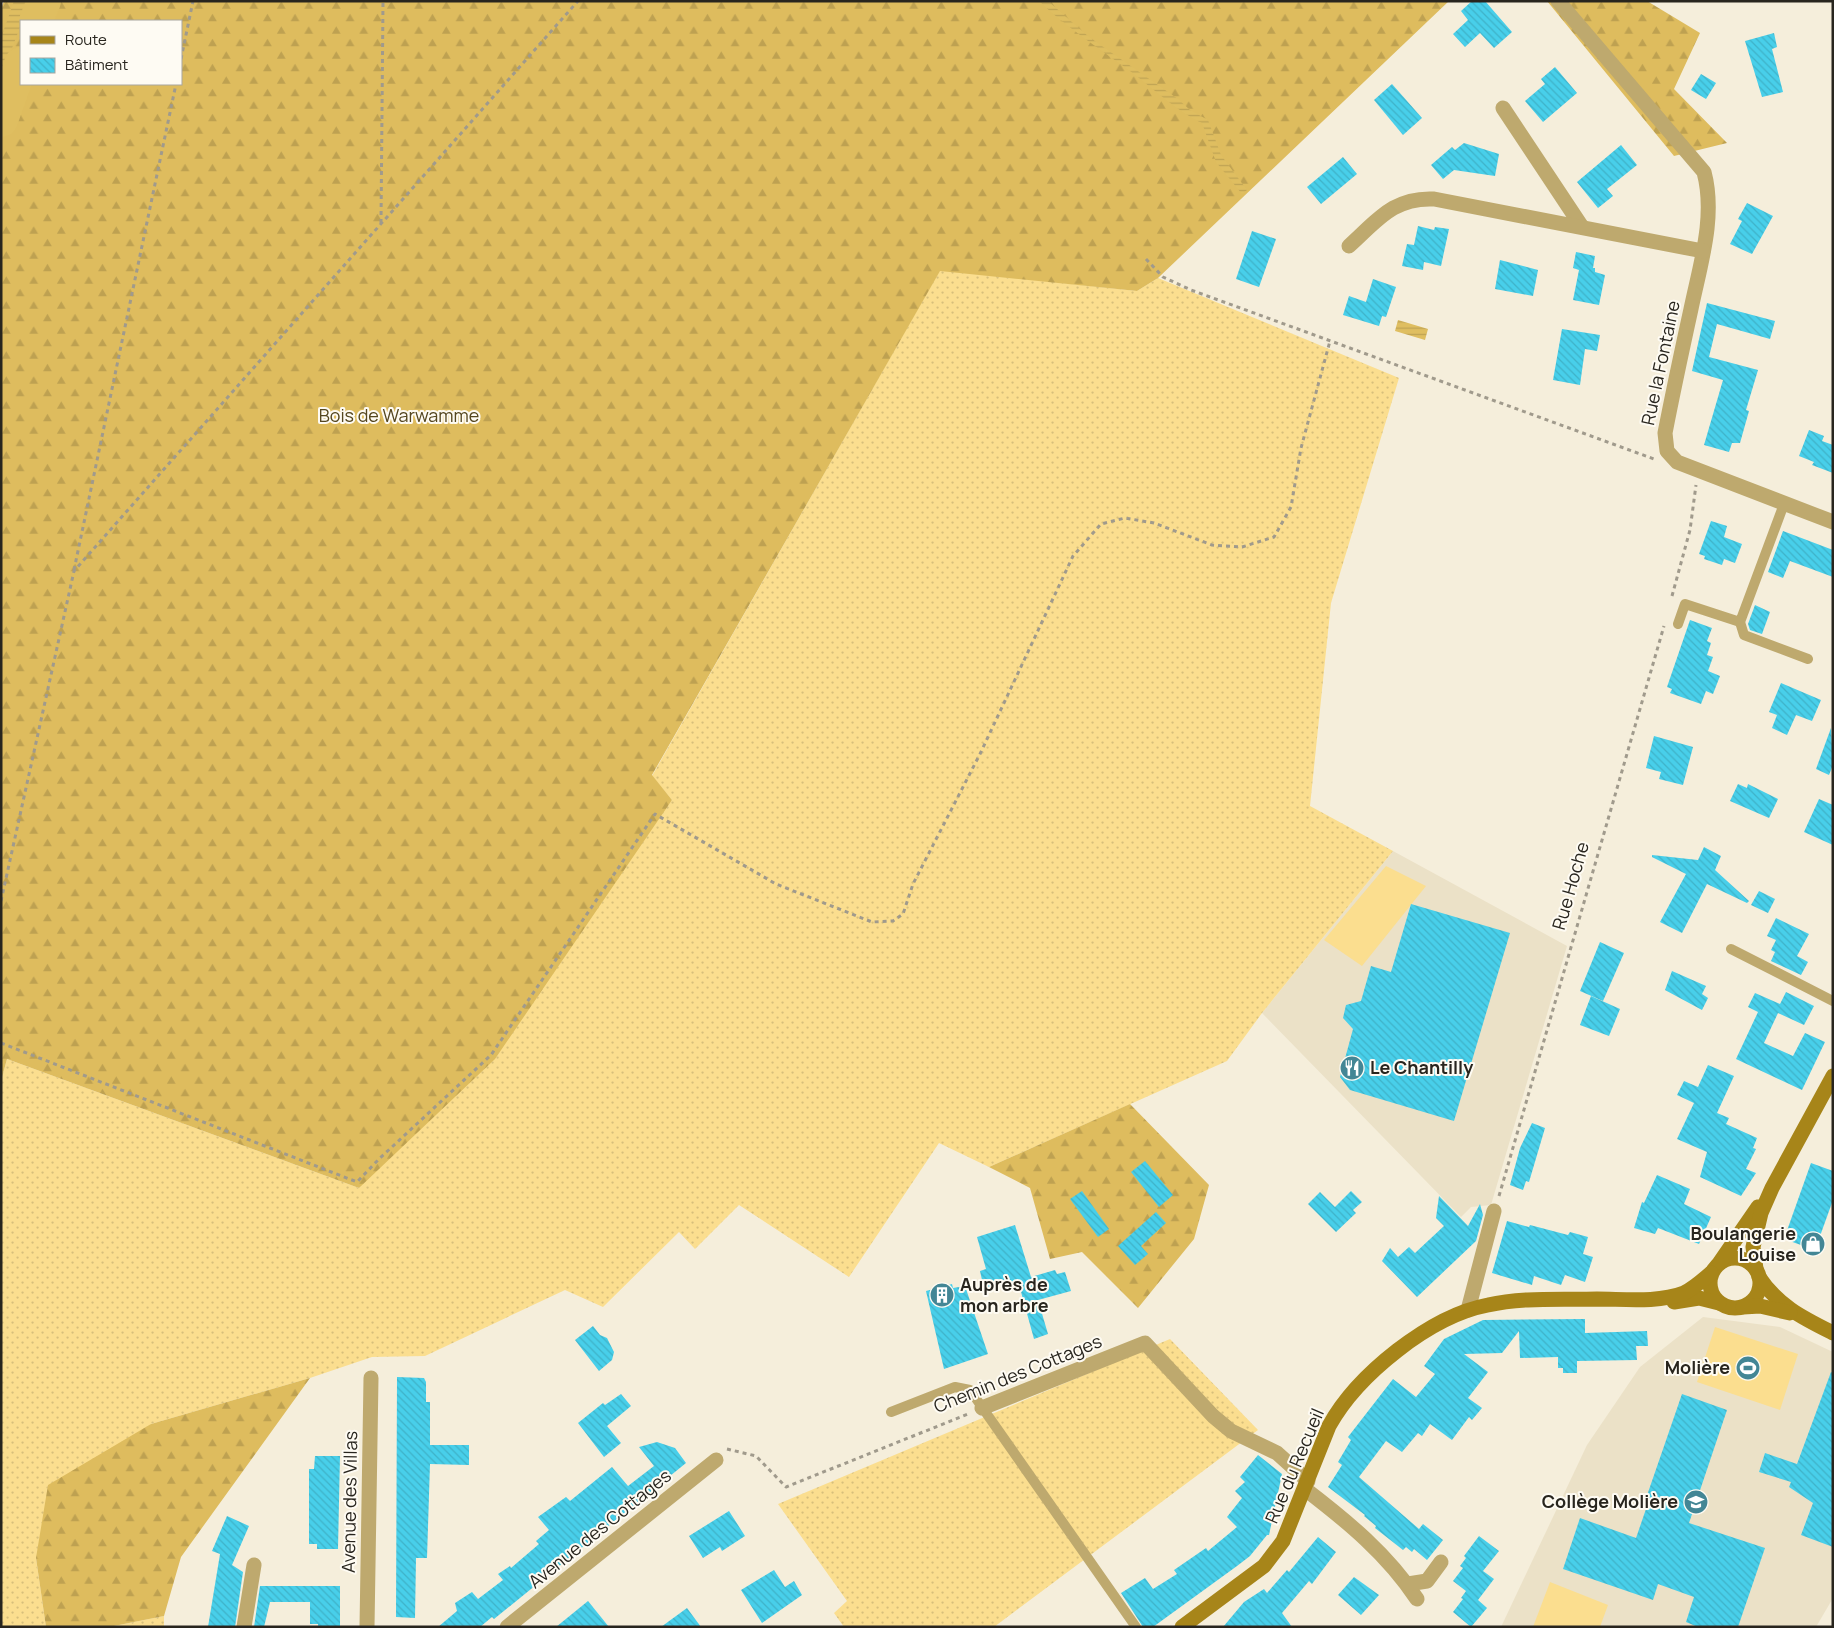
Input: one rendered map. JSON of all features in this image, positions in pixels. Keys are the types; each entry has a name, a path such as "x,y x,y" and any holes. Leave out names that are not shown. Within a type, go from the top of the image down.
{"street":[{"name":"Rue la Fontaine","path":"1558,1 1704,172 1709,199 1703,251 1664,433 1667,450 1677,462"},
{"path":"1503,108 1582,227"},
{"path":"1349,246 1390,210 1408,200 1420,198 1434,199 1703,251"},
{"path":"1677,462 1833,522"},
{"name":"Rue du Recueil","path":"1758,1273 1754,1238 1761,1213 1772,1188 1832,1080"},
{"name":"Rue du Recueil","path":"1182,1627 1264,1566 1283,1541 1334,1418 1365,1378 1378,1366 1414,1340 1468,1310 1487,1305 1528,1300 1651,1298 1684,1293 1715,1268 1772,1188"},
{"path":"1468,1310 1494,1211"},
{"path":"1794,1314 1778,1301 1750,1263 1739,1258 1726,1259 1715,1268 1710,1289 1719,1303 1730,1308 1760,1306 1794,1314 1833,1333"},
{"path":"1743,1307 1753,1300 1758,1293 1758,1273"},
{"name":"Rue du Recueil","path":"1651,1298 1681,1302 1699,1298 1719,1303"},
{"name":"Chemin des Cottages","path":"982,1408 1144,1343 1213,1416 1231,1430 1277,1453 1306,1485"},
{"name":"Avenue des Villas","path":"367,1627 371,1378"},
{"name":"Avenue des Cottages","path":"507,1627 716,1460"},
{"path":"1306,1485 1359,1531 1393,1566 1408,1584 1417,1600"},
{"path":"1408,1584 1427,1581 1441,1562"},
{"path":"244,1627 254,1565"}],"lane":[{"path":"1784,504 1740,622 1744,635 1808,659"},
{"path":"1678,624 1685,604 1740,622"},
{"path":"1731,949 1833,1001"},
{"path":"891,1412 955,1387 970,1390 1136,1627"}],"path":[{"path":"182,55 194,1"},
{"path":"381,224 383,1"},
{"path":"74,571 578,1"},
{"path":"1,901 74,571 176,85"},
{"path":"1146,259 1164,277 1191,290 1651,458 1677,462"},
{"path":"1,1043 357,1182 490,1055 655,814 776,884 872,922 893,921 903,914 913,884 980,754 1073,556 1101,524 1126,518 1154,522 1212,545 1242,547 1274,537 1291,507 1302,448 1330,341"},
{"path":"1672,599 1690,530 1697,470"},
{"name":"Rue Hoche","path":"1494,1211 1610,818 1666,618"},
{"name":"Chemin des Cottages","path":"716,1460 729,1448 756,1456 786,1487 982,1408"}],"shaded area":[{"path":"14,1 30,1 23,20 20,20 20,27 1,77 1,38"},
{"path":"1039,1 1048,1 1089,37 1178,99 1190,110 1208,120 1221,155 1247,190 1242,194 1216,162 1202,123 1175,107 1134,74 1073,30"},
{"path":"940,270 1137,291 1158,278 1399,378 1331,603 1310,806 1393,851 1262,1013 1227,1061 989,1167 939,1143 849,1277 739,1205 695,1249 679,1232 603,1307 565,1290 425,1356 372,1357 310,1378 151,1424 36,1558 46,1627 1,1627 1,1081 7,1059 359,1188 672,800 652,776"},
{"path":"1398,320 1428,329 1425,340 1395,331"},
{"path":"1393,851 1567,946 1491,1205 1471,1207 1461,1217 1262,1013"},
{"path":"1386,866 1426,886 1362,966 1324,940"},
{"name":"Collège Molière","path":"1703,1317 1780,1327 1833,1352 1833,1598 1816,1627 1501,1627 1587,1445 1640,1367"},
{"name":"Molière","path":"1715,1327 1798,1354 1780,1410 1697,1382"},
{"path":"1170,1339 1258,1430 994,1627 844,1627 834,1613 847,1601 778,1504"},
{"path":"1550,1582 1608,1605 1600,1627 1533,1627"},
{"path":"164,1616 164,1627 109,1627"}],"green space":[{"name":"Bois de Warwamme","path":"4,1 1449,1 1158,278 1137,291 940,271 652,775 672,800 495,1059 359,1188 7,1059 1,1081 1,9"},
{"path":"1547,1 1647,1 1700,33 1674,89 1727,143 1674,156"},
{"path":"1130,1104 1209,1185 1194,1239 1138,1308 1082,1252 1050,1259 1030,1188 989,1167"},
{"path":"310,1378 181,1557 164,1616 109,1627 46,1627 36,1558 48,1485 151,1424"}],"building":[{"path":"1472,1 1485,1 1512,32 1494,48 1480,33 1465,47 1453,34 1468,20 1461,11"},
{"path":"1774,33 1777,47 1772,49 1783,92 1762,97 1745,41"},
{"path":"1555,67 1577,93 1543,122 1525,101 1545,84 1541,79"},
{"path":"1701,74 1716,83 1706,99 1691,90"},
{"path":"1392,84 1422,118 1403,135 1374,100"},
{"path":"1464,143 1499,154 1495,176 1454,170 1443,179 1431,165 1452,147 1455,150"},
{"path":"1621,145 1637,165 1607,189 1613,196 1598,208 1577,182"},
{"path":"1343,157 1357,174 1321,204 1307,187"},
{"path":"1747,203 1773,216 1752,254 1730,244 1742,221 1738,219"},
{"path":"1418,226 1434,230 1435,227 1449,229 1441,266 1424,262 1423,270 1402,266 1407,244 1414,245"},
{"path":"1252,231 1276,239 1259,287 1236,279"},
{"path":"1576,252 1595,256 1593,268 1595,268 1595,272 1605,275 1599,305 1573,300 1579,270 1573,268"},
{"path":"1500,260 1538,270 1533,296 1495,289"},
{"path":"1373,279 1396,287 1386,317 1382,316 1379,326 1343,315 1349,296 1366,302"},
{"path":"1707,303 1775,321 1770,339 1717,324 1709,357 1758,370 1746,410 1749,411 1740,443 1732,443 1729,452 1704,445 1723,380 1692,371"},
{"path":"1562,329 1600,335 1597,351 1585,349 1580,385 1553,380"},
{"path":"1809,430 1824,436 1822,441 1833,445 1833,473 1812,465 1814,462 1799,456"},
{"path":"1711,521 1727,526 1724,537 1742,544 1735,563 1724,559 1722,565 1704,559 1705,556 1699,554"},
{"path":"1783,531 1833,550 1833,577 1790,561 1783,578 1768,572"},
{"path":"1755,605 1770,612 1762,634 1750,630 1748,624"},
{"path":"1690,620 1712,628 1707,641 1711,643 1707,655 1713,657 1708,671 1720,676 1713,694 1706,691 1701,704 1670,693 1672,689 1667,687"},
{"path":"1781,683 1821,700 1812,721 1796,715 1787,735 1772,728 1777,715 1769,712"},
{"path":"1831,728 1833,765 1829,775 1816,769"},
{"path":"1654,736 1693,747 1683,785 1659,779 1661,772 1646,768"},
{"path":"1738,784 1747,788 1748,784 1778,799 1769,818 1730,801"},
{"path":"1819,799 1833,805 1833,845 1804,832"},
{"path":"1704,847 1721,856 1715,870 1749,901 1747,903 1707,884 1682,933 1660,922 1686,874 1652,857 1652,855 1698,860"},
{"path":"1759,891 1775,899 1768,913 1751,905"},
{"path":"1411,904 1510,933 1454,1121 1350,1090 1340,1077 1353,1029 1343,1018 1346,1005 1361,1001 1371,966 1391,972"},
{"path":"1776,918 1809,934 1797,956 1808,962 1801,975 1771,961 1775,952 1771,950 1776,940 1767,936"},
{"path":"1600,942 1624,953 1603,1001 1580,991"},
{"path":"1672,971 1706,986 1702,994 1708,998 1702,1010 1665,990"},
{"path":"1786,992 1814,1006 1804,1025 1778,1013 1764,1043 1793,1056 1805,1033 1825,1042 1802,1090 1736,1059 1758,1012 1748,1007 1755,993 1780,1004"},
{"path":"1591,996 1620,1009 1609,1036 1580,1025"},
{"path":"1708,1065 1734,1076 1717,1113 1729,1118 1726,1124 1757,1138 1753,1148 1756,1149 1746,1169 1756,1173 1741,1196 1700,1177 1707,1152 1677,1139 1694,1103 1677,1095 1684,1081 1698,1087"},
{"path":"1532,1123 1545,1128 1529,1182 1526,1181 1523,1190 1510,1185 1520,1148"},
{"path":"1145,1161 1173,1195 1159,1207 1131,1172"},
{"path":"1811,1163 1833,1171 1833,1200 1815,1250 1784,1239"},
{"path":"1657,1175 1690,1189 1684,1204 1711,1217 1699,1244 1658,1228 1655,1234 1634,1228 1642,1202 1644,1203"},
{"path":"1082,1191 1109,1229 1098,1237 1070,1199"},
{"path":"1351,1191 1362,1202 1353,1210 1356,1213 1336,1232 1308,1204 1320,1192 1335,1207"},
{"path":"1439,1196 1468,1226 1480,1204 1483,1215 1476,1241 1417,1297 1382,1261 1390,1248 1398,1257 1409,1247 1415,1253 1444,1226 1436,1218"},
{"path":"1156,1212 1166,1223 1141,1246 1148,1254 1135,1265 1118,1246"},
{"path":"1507,1221 1568,1235 1570,1232 1588,1237 1583,1254 1593,1257 1585,1282 1565,1275 1561,1285 1534,1276 1532,1285 1492,1273"},
{"path":"1015,1225 1031,1277 1055,1270 1057,1274 1065,1272 1071,1291 1038,1300 1048,1334 1034,1339 1018,1281 984,1289 980,1271 986,1269 977,1237"},
{"path":"952,1284 953,1288 965,1286 988,1354 944,1369 926,1291"},
{"path":"1585,1319 1585,1333 1647,1331 1648,1346 1636,1346 1637,1360 1577,1361 1577,1373 1563,1373 1563,1368 1558,1368 1558,1357 1520,1358 1519,1331 1502,1353 1464,1354 1488,1372 1468,1398 1482,1408 1472,1420 1469,1417 1452,1440 1430,1424 1422,1436 1418,1433 1402,1452 1386,1441 1359,1477 1419,1529 1423,1524 1443,1540 1427,1560 1414,1549 1412,1552 1406,1547 1403,1550 1375,1528 1376,1526 1365,1515 1328,1487 1342,1465 1338,1462 1351,1440 1348,1437 1393,1379 1416,1397 1435,1374 1424,1366 1444,1339 1483,1320"},
{"path":"593,1326 600,1335 607,1338 614,1352 612,1360 599,1371 575,1340"},
{"path":"1831,1372 1833,1373 1833,1547 1801,1535 1813,1503 1789,1487 1791,1482 1759,1472 1765,1453 1797,1464"},
{"path":"397,1377 424,1378 426,1382 426,1402 430,1402 430,1445 469,1445 469,1465 430,1464 427,1558 416,1558 415,1618 396,1617"},
{"path":"621,1394 631,1406 607,1426 621,1443 604,1457 578,1423 603,1403 605,1405"},
{"path":"1682,1394 1727,1410 1689,1523 1765,1548 1738,1627 1698,1627 1686,1622 1694,1597 1658,1584 1653,1600 1563,1569 1580,1518 1636,1538 1646,1509 1643,1507"},
{"path":"657,1442 675,1448 686,1463 494,1619 492,1617 480,1627 438,1627 457,1611 455,1603 472,1592 478,1599 503,1580 498,1574 510,1566 511,1568 539,1544 536,1541 549,1530 538,1517 566,1497 570,1501 612,1467 628,1486 654,1466 639,1447"},
{"path":"1258,1455 1282,1474 1269,1535 1250,1556 1237,1566 1153,1627 1143,1627 1121,1593 1145,1578 1153,1589 1177,1574 1174,1570 1206,1548 1208,1551 1237,1527 1227,1517 1242,1498 1235,1491 1245,1482 1240,1477"},
{"path":"315,1456 340,1456 338,1549 317,1549 317,1544 309,1544 309,1469 314,1469"},
{"path":"729,1511 745,1536 722,1551 720,1547 703,1558 689,1536"},
{"path":"227,1516 249,1526 232,1565 243,1572 235,1627 208,1627 220,1554 212,1551"},
{"path":"1479,1536 1499,1551 1483,1571 1494,1579 1478,1600 1487,1608 1471,1627 1453,1612 1463,1599 1461,1598 1466,1591 1453,1581 1463,1568 1460,1566 1466,1558 1464,1556"},
{"path":"1318,1537 1336,1552 1312,1584 1309,1581 1282,1613 1292,1627 1223,1627 1244,1602 1264,1589 1267,1593 1287,1570 1289,1572"},
{"path":"774,1570 785,1587 794,1581 802,1595 762,1623 741,1590"},
{"path":"1354,1577 1379,1595 1361,1615 1338,1595"},
{"path":"260,1586 340,1586 340,1627 318,1627 318,1624 310,1624 310,1602 270,1602 264,1627 254,1627"},
{"path":"588,1601 609,1627 556,1627"},
{"path":"687,1608 701,1627 661,1627"}],"waterway":[{"path":"36,20 44,1"},
{"path":"1,120 20,67"}],"place":[{"name":"Le Chantilly","path":"1352,1068"},
{"name":"Boulangerie Louise","path":"1813,1244"},
{"name":"Auprès de mon arbre","path":"942,1295"},
{"name":"Molière","path":"1748,1368"},
{"name":"Collège Molière","path":"1696,1502"}]}
